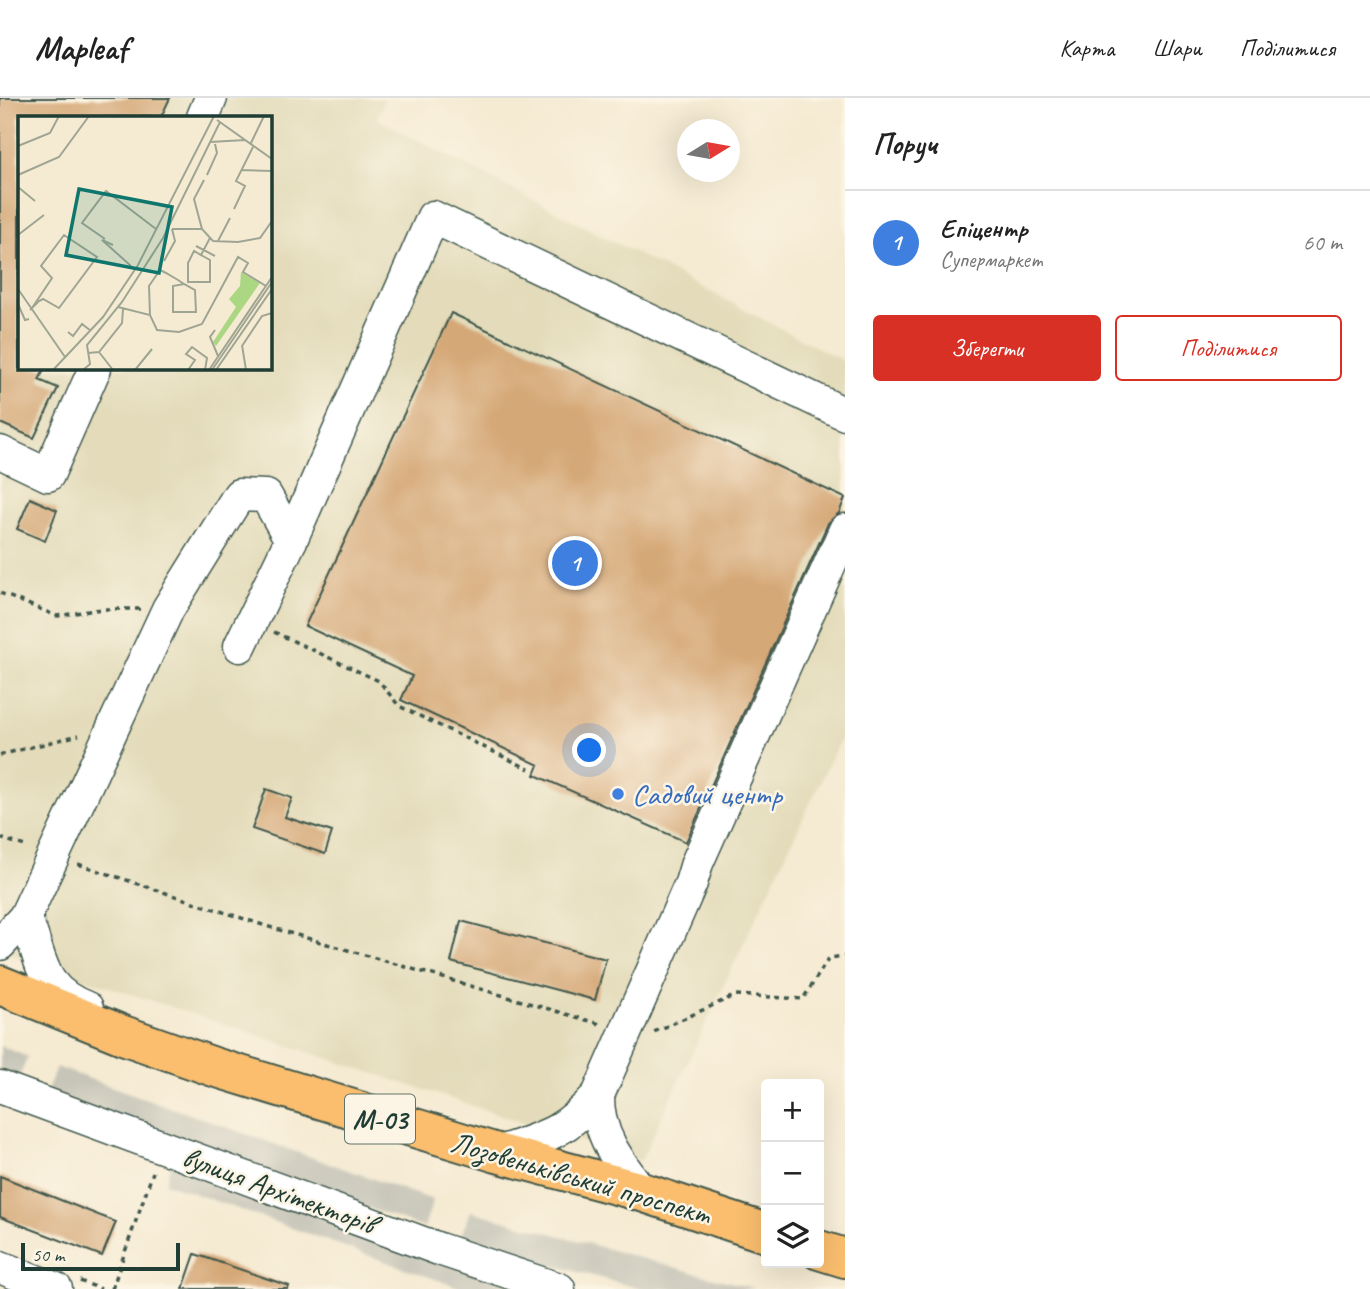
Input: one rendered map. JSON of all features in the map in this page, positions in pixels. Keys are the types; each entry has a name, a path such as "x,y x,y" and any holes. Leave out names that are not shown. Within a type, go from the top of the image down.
{"highway":[{"name":"Лозовеньківський проспект","path":"0,985 113,1031 214,1067 497,1153 642,1192 761,1231"},
{"path":"824,1252 845,1258"}],"street":[{"path":"203,116 211,98"},
{"path":"240,646 291,540 433,217 845,414"},
{"path":"0,452 48,475 95,369"},
{"path":"0,944 25,917 168,609 239,495 266,496 291,540"},
{"path":"497,1153 563,1128 598,1095 845,530"},
{"path":"25,917 33,936 36,954 50,984 73,1003 181,1043 214,1067"},
{"name":"вулиця Архітекторів","path":"0,1087 439,1249 559,1289"},
{"path":"598,1095 599,1122 605,1139 642,1192"},
{"path":"0,1267 44,1287"}],"path":[{"path":"0,593 57,616 101,609 168,609"},
{"path":"272,631 379,681 399,706 529,769"},
{"path":"0,755 114,727"},
{"path":"0,838 266,926 604,1025"},
{"path":"653,1032 736,995 803,999 829,958 845,956"},
{"path":"113,1289 162,1147"}],"shaded area":[{"path":"0,98 385,98 377,119 845,362 845,729 641,1161 0,951"},
{"path":"0,1046 28,1057 18,1079 0,1072"},
{"path":"56,1067 433,1200 424,1228 46,1094"},
{"path":"172,1160 524,1289 463,1289 165,1183"},
{"path":"471,1211 756,1289 641,1289 459,1240"}],"building":[{"path":"0,98 170,98 161,116 18,116 18,369 44,369 39,380 58,388 34,438 0,423"},
{"path":"451,313 845,498 839,513 828,523 686,842 535,775 539,765 401,700 412,676 305,626"},
{"path":"30,498 57,510 45,541 17,529"},
{"path":"266,789 292,798 285,817 332,832 325,854 252,829"},
{"path":"461,921 606,959 595,1000 451,962"},
{"path":"0,1176 116,1222 102,1256 0,1217"},
{"path":"195,1254 289,1286 288,1289 183,1289"}],"place":[{"name":"Епіцентр","path":"575,563"},
{"name":"Садовий центр","path":"618,794"}]}
